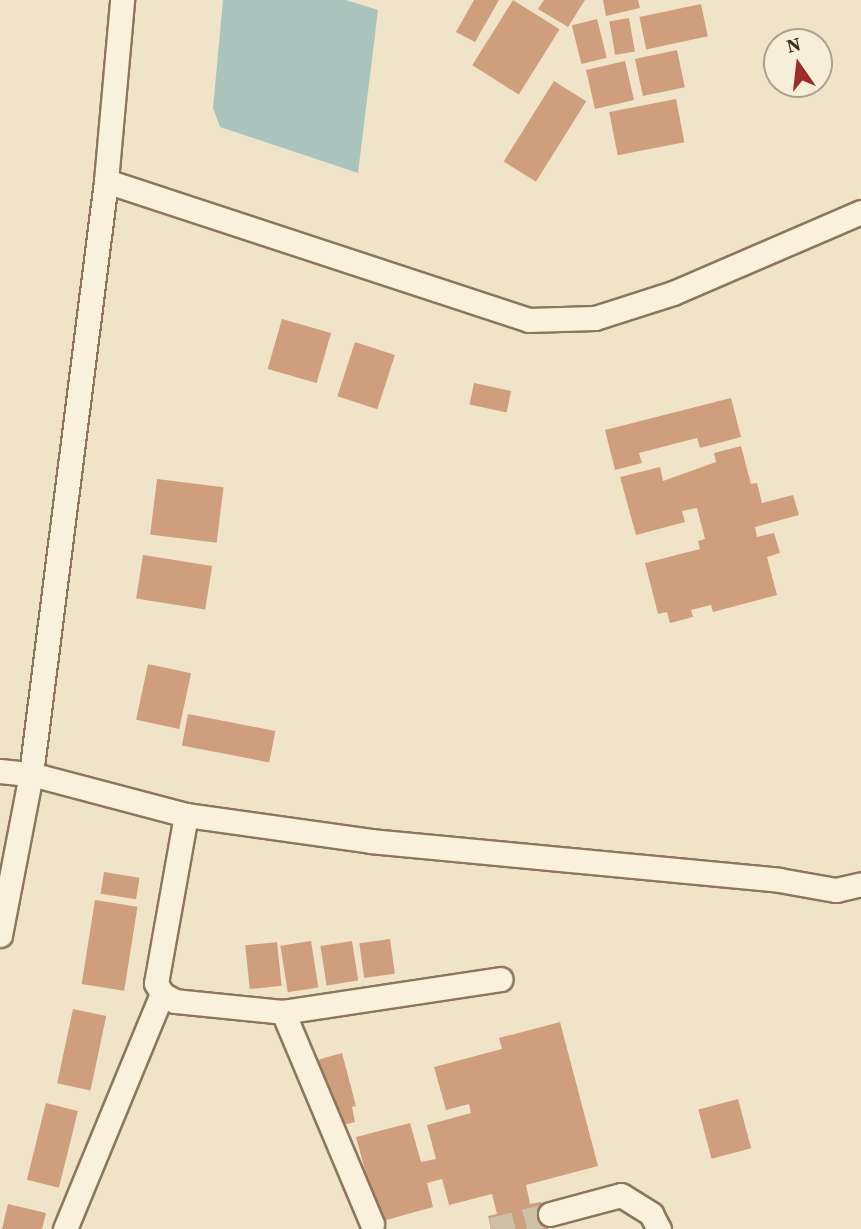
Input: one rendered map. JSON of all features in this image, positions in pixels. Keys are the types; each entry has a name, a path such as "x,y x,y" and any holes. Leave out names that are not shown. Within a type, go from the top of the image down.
{"street":[{"path":"0,935 31,774 106,181 122,0"},
{"path":"106,181 528,320 595,318 673,293 861,212"},
{"path":"0,771 31,774 186,815 370,841 779,880 836,890 861,884"},
{"path":"186,815 156,982 162,994 174,1001 283,1012 501,979"},
{"path":"65,1229 162,994"},
{"path":"283,1012 372,1224"},
{"path":"550,1214 621,1195 651,1214 659,1229"}],"water":[{"path":"223,0 346,0 378,10 358,173 220,127 213,108"}],"building":[{"path":"474,0 499,0 475,42 456,32"},
{"path":"513,0 560,29 519,94 472,65"},
{"path":"544,0 585,0 568,27 538,9"},
{"path":"603,0 638,0 640,8 606,16"},
{"path":"701,4 708,36 646,49 639,17"},
{"path":"629,18 635,51 615,55 609,21"},
{"path":"597,19 607,58 581,64 572,25"},
{"path":"677,50 685,87 643,96 635,59"},
{"path":"625,61 634,100 595,109 586,70"},
{"path":"554,81 586,101 536,182 504,162"},
{"path":"676,99 684,142 618,155 609,112"},
{"path":"282,319 331,333 317,383 268,369"},
{"path":"355,342 395,355 377,409 337,396"},
{"path":"474,383 511,391 507,412 469,405"},
{"path":"731,398 741,437 700,448 697,438 639,453 642,463 615,470 605,430"},
{"path":"741,446 751,484 757,483 762,503 793,495 799,515 755,527 757,537 774,533 780,553 767,557 777,595 713,612 711,605 691,610 693,617 670,623 667,612 658,614 645,563 700,549 698,541 705,539 697,508 682,511 685,522 636,535 620,477 660,467 663,481 716,462 714,453"},
{"path":"157,479 224,487 217,543 150,535"},
{"path":"143,555 212,566 205,609 136,598"},
{"path":"148,664 191,673 179,729 136,720"},
{"path":"188,714 275,731 269,762 182,745"},
{"path":"104,872 140,878 136,899 101,894"},
{"path":"95,900 137,907 124,991 82,984"},
{"path":"390,939 395,974 364,978 359,943"},
{"path":"311,941 318,987 288,992 280,946"},
{"path":"352,941 358,981 327,986 320,946"},
{"path":"277,942 282,986 250,989 245,945"},
{"path":"73,1009 106,1016 90,1090 57,1083"},
{"path":"560,1022 598,1166 526,1185 530,1204 541,1202 548,1229 491,1229 488,1216 497,1214 492,1194 449,1205 442,1179 427,1183 433,1207 379,1222 356,1137 410,1123 421,1162 436,1159 427,1125 471,1113 469,1104 446,1110 434,1067 502,1049 499,1038"},
{"path":"342,1053 356,1106 352,1107 355,1122 335,1127 317,1060"},
{"path":"738,1099 751,1148 712,1159 698,1110"},
{"path":"46,1103 78,1111 59,1188 27,1180"},
{"path":"8,1204 46,1213 42,1229 2,1229"}],"tunnel":[{"path":"492,1229 550,1214"}]}
